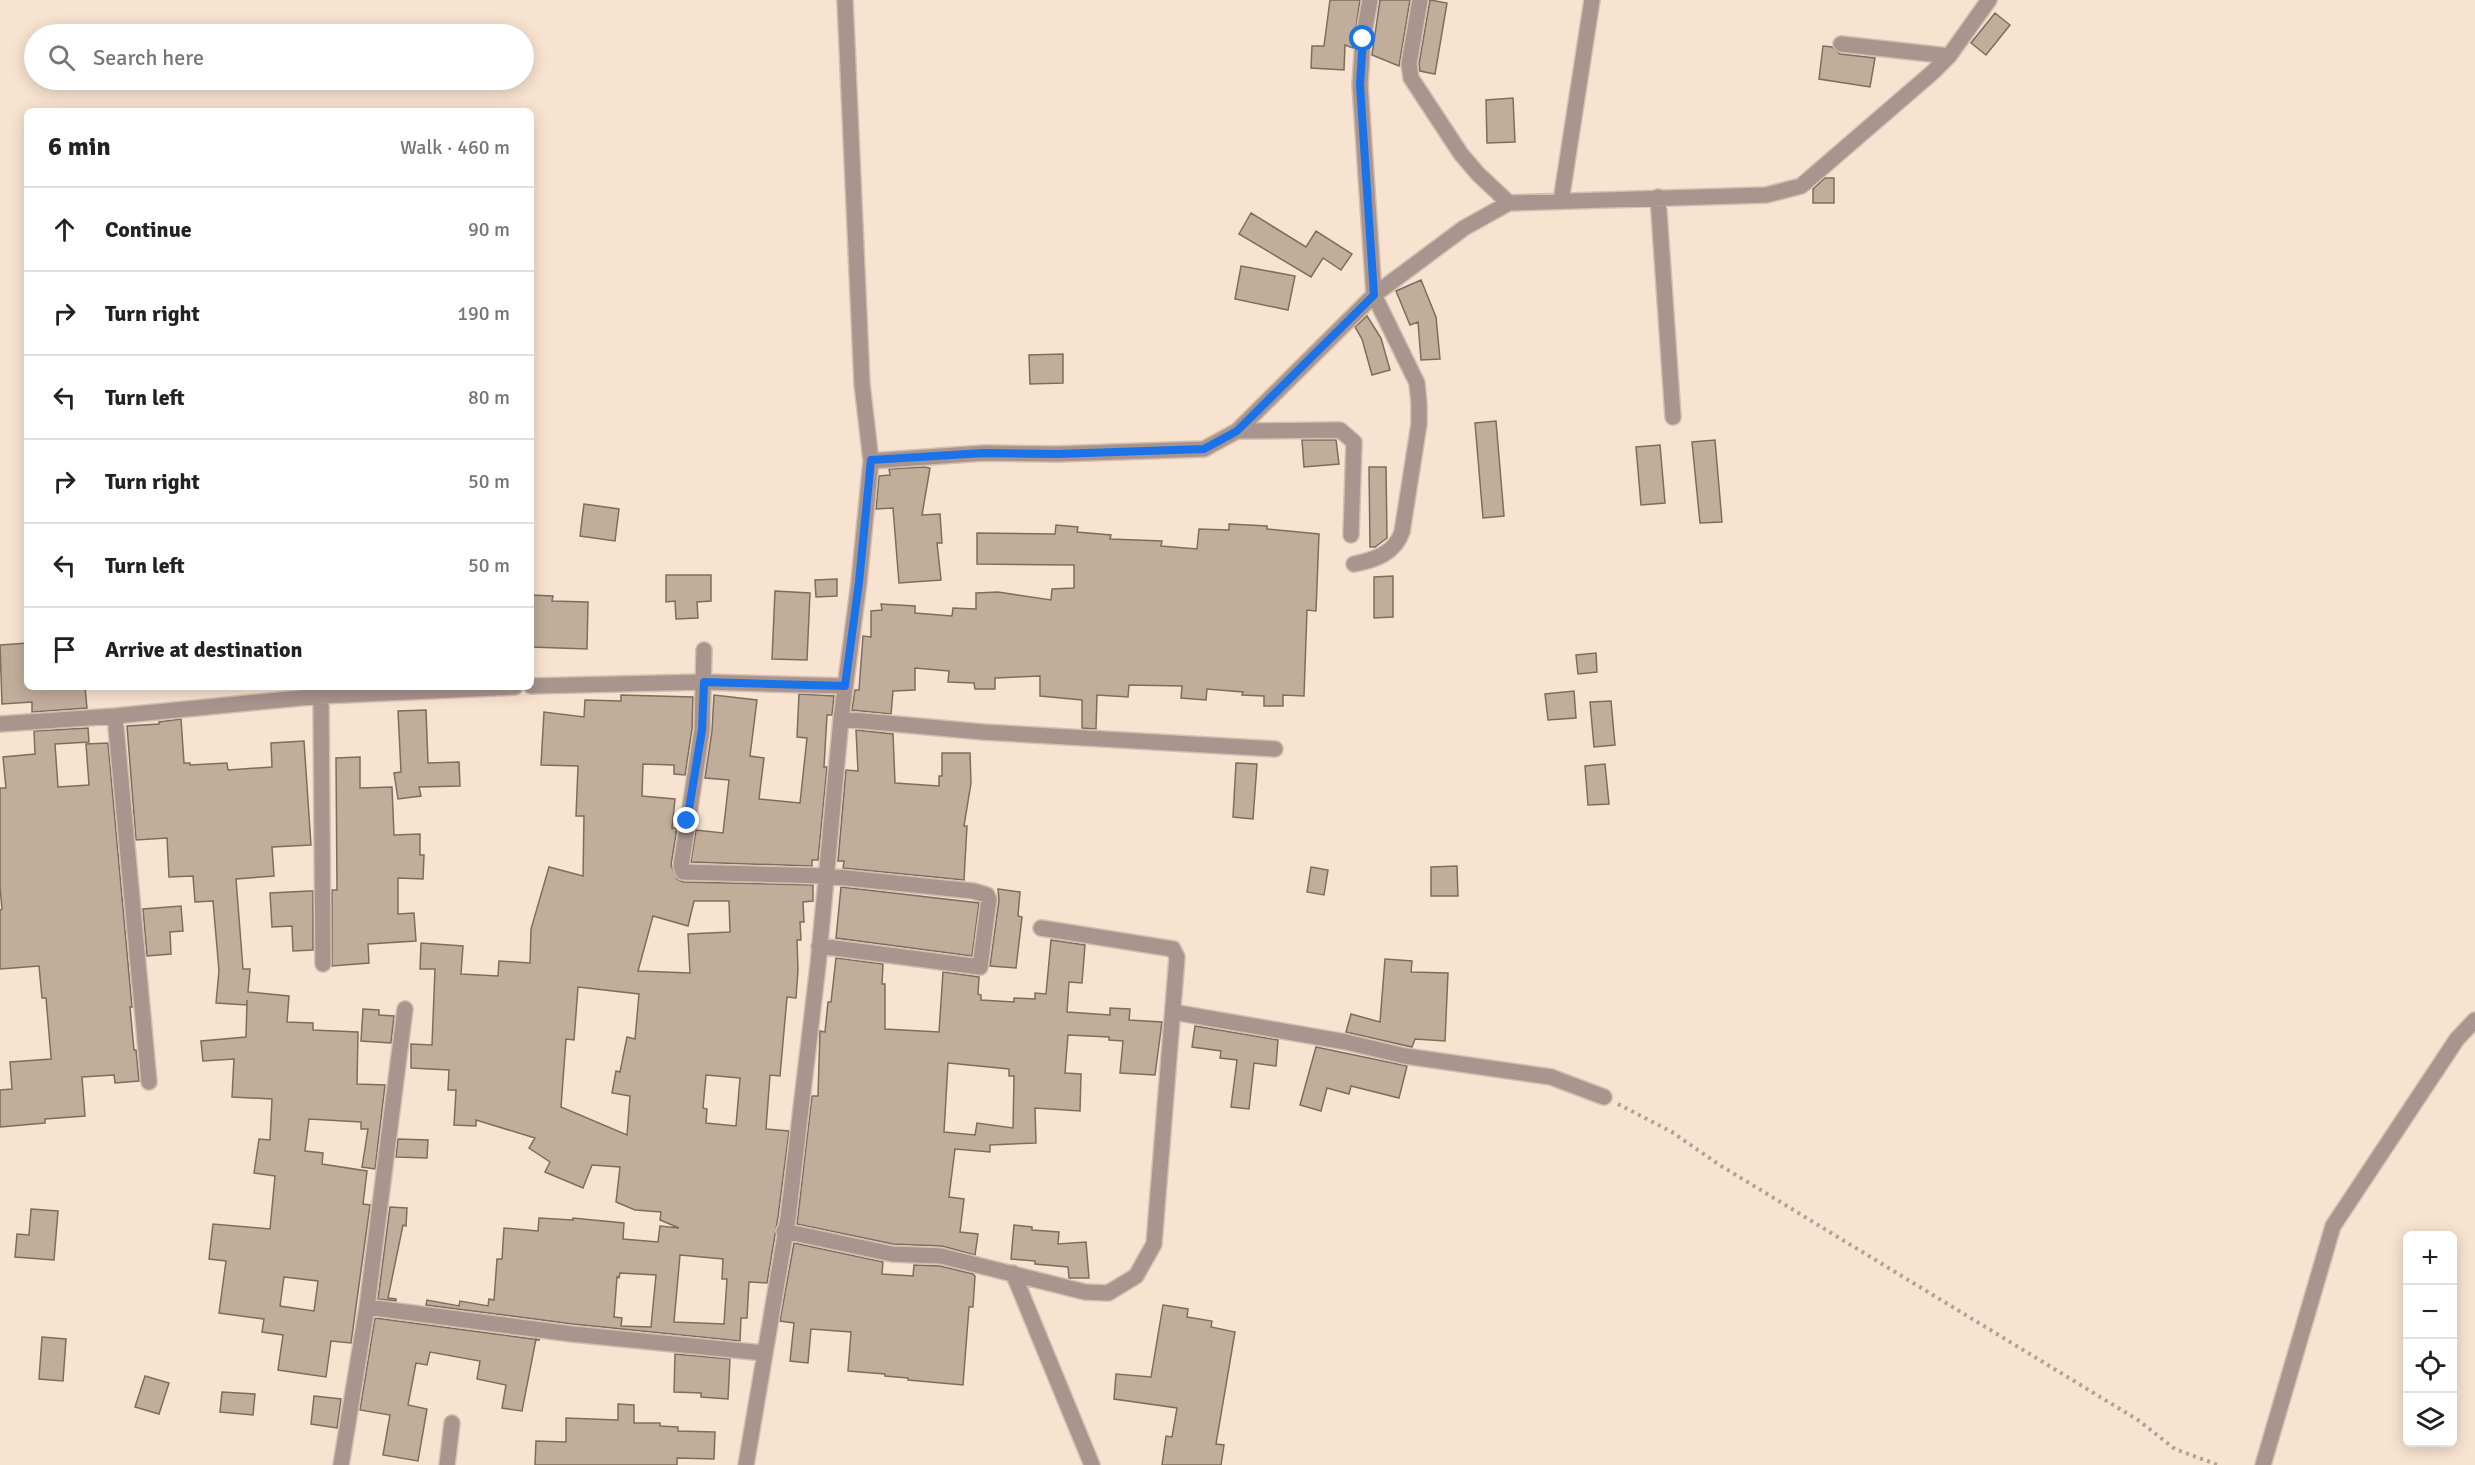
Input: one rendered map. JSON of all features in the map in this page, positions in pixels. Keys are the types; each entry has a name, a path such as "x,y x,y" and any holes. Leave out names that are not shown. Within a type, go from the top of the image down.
{"street":[{"path":"746,1465 789,1206 871,460 862,384 845,0"},
{"path":"1354,564 1390,551 1398,543 1402,532 1419,424 1417,383 1374,295 1360,85 1363,39 1370,0"},
{"path":"1420,0 1408,64 1411,78 1461,154 1478,174 1509,203"},
{"path":"1561,201 1592,0"},
{"path":"871,460 984,453 1057,454 1204,449 1237,431 1374,295 1464,228 1509,203 1766,195 1801,186 1949,56 1989,0"},
{"path":"1841,44 1949,56"},
{"path":"1658,197 1673,417"},
{"path":"1237,431 1340,430 1345,432 1354,442 1351,536"},
{"path":"704,650 702,730 681,866 683,872 827,876 973,891 987,895 989,907 980,967 819,946"},
{"path":"534,686 704,682 845,686"},
{"path":"0,724 115,716 321,696 450,690"},
{"path":"321,696 323,964"},
{"path":"115,716 149,1082"},
{"path":"841,719 983,732 1275,750"},
{"path":"784,1231 892,1254 941,1256 1085,1292 1108,1293 1136,1276 1154,1244 1178,957 1173,950 1041,928"},
{"path":"341,1465 367,1307 405,1008"},
{"path":"1173,1012 1336,1041 1405,1056 1551,1077 1604,1097"},
{"path":"2262,1465 2333,1226 2457,1039 2475,1020"},
{"path":"1013,1274 1092,1465"},
{"path":"367,1307 572,1334 764,1353"},
{"path":"447,1465 452,1423"}],"path":[{"path":"1604,1097 1672,1132 1718,1164 2138,1420 2175,1449 2218,1465"}],"building":[{"path":"1330,0 1360,0 1353,48 1345,45 1344,70 1311,68 1312,46 1324,46"},
{"path":"1380,0 1410,0 1399,66 1372,55"},
{"path":"1430,0 1447,3 1435,74 1420,71 1419,64"},
{"path":"1995,13 2010,25 1986,55 1971,43"},
{"path":"1823,46 1832,47 1840,54 1875,58 1870,87 1819,79"},
{"path":"1513,98 1515,142 1487,143 1486,100"},
{"path":"1825,178 1834,178 1834,203 1813,203 1813,189"},
{"path":"1251,213 1306,247 1316,231 1352,254 1341,270 1323,258 1311,277 1239,234"},
{"path":"1241,266 1295,276 1288,310 1235,299"},
{"path":"1421,280 1436,317 1440,359 1421,360 1418,322 1410,325 1396,291"},
{"path":"1367,316 1381,338 1390,370 1372,375 1362,339 1355,327"},
{"path":"1063,354 1063,383 1030,384 1029,355"},
{"path":"1496,421 1504,516 1483,518 1475,423"},
{"path":"1302,440 1336,440 1339,464 1304,467"},
{"path":"1715,440 1722,522 1700,523 1692,442"},
{"path":"1660,445 1665,503 1641,505 1636,447"},
{"path":"1369,467 1386,467 1387,538 1375,547 1370,547"},
{"path":"930,468 922,515 940,514 942,543 937,543 941,580 899,583 893,508 876,509 879,476 890,475 889,469"},
{"path":"584,504 619,509 615,541 580,536"},
{"path":"1229,524 1267,526 1267,529 1319,534 1316,611 1307,610 1304,696 1283,695 1283,706 1264,706 1264,696 1242,695 1243,692 1207,689 1206,700 1181,698 1182,686 1129,685 1128,697 1097,695 1096,729 1082,728 1082,700 1040,696 1040,676 995,678 995,689 975,689 974,683 948,682 949,671 915,668 915,690 893,691 891,714 852,710 855,690 859,690 863,636 871,637 871,611 882,610 881,604 915,606 915,613 952,616 953,608 976,609 976,593 998,592 1051,600 1052,589 1074,588 1074,565 977,564 977,533 1055,534 1056,525 1078,527 1077,532 1111,535 1110,539 1162,541 1161,546 1197,549 1199,529 1229,530"},
{"path":"666,575 711,575 711,601 697,602 698,618 676,619 675,601 666,602"},
{"path":"1393,576 1393,617 1374,618 1374,577"},
{"path":"837,579 837,596 816,597 815,580"},
{"path":"775,591 810,593 807,660 772,659"},
{"path":"534,595 553,596 552,601 588,602 587,649 534,647"},
{"path":"24,643 24,690 85,690 87,708 32,712 32,702 2,704 0,645"},
{"path":"1596,653 1597,672 1578,674 1576,655"},
{"path":"1574,691 1576,718 1548,720 1545,694"},
{"path":"799,694 834,696 832,715 827,715 824,767 827,767 818,860 812,860 812,866 691,862 696,830 723,833 729,780 705,778 712,731 714,695 757,700 750,756 764,758 759,799 800,803 807,738 797,737"},
{"path":"621,695 693,697 692,729 685,775 674,774 674,765 643,764 642,796 675,799 672,828 677,828 671,865 677,879 683,882 813,885 813,901 803,902 804,922 800,922 801,940 797,940 796,998 787,997 780,1076 770,1075 766,1129 789,1131 778,1217 767,1283 749,1282 747,1318 741,1318 740,1341 573,1324 426,1305 427,1300 459,1306 460,1301 488,1306 489,1299 494,1300 497,1259 502,1259 504,1228 538,1231 539,1218 573,1220 573,1218 624,1223 623,1239 658,1242 660,1226 679,1228 660,1220 661,1212 635,1210 616,1202 620,1167 592,1165 583,1188 545,1172 550,1162 529,1148 535,1138 476,1120 476,1126 454,1125 456,1090 448,1090 449,1070 411,1068 411,1044 432,1045 435,969 420,969 421,943 463,946 461,974 498,976 499,961 530,963 531,929 549,867 583,876 584,816 576,816 578,766 541,765 544,712 584,717 585,700 621,701","holes":["694,901 729,901 730,932 688,934 690,973 638,971 653,916 688,926","578,987 639,994 635,1039 627,1037 620,1072 616,1071 612,1093 630,1096 627,1135 561,1107 566,1039 574,1040","706,1075 740,1078 736,1126 706,1123 707,1109 703,1108","680,1255 723,1259 722,1279 727,1279 724,1324 674,1322","620,1273 656,1275 651,1327 621,1326 622,1318 614,1317 617,1277 619,1278"]},
{"path":"1611,701 1615,745 1594,747 1590,702"},
{"path":"426,710 428,763 459,762 460,786 419,787 421,796 398,799 394,773 401,772 398,711"},
{"path":"181,719 184,763 190,763 190,765 227,763 228,770 272,767 271,743 304,741 311,845 272,847 274,876 236,879 243,969 250,969 248,992 289,996 287,1022 313,1023 313,1030 358,1032 357,1084 385,1085 375,1169 362,1167 368,1129 361,1129 361,1122 309,1119 305,1151 323,1153 322,1164 367,1171 363,1204 370,1205 351,1343 331,1341 326,1377 278,1370 283,1335 262,1332 264,1319 219,1313 226,1261 209,1259 213,1224 270,1229 275,1176 254,1173 259,1139 270,1140 272,1099 232,1097 234,1059 203,1061 201,1041 246,1037 247,1005 216,1003 219,971 213,901 195,902 193,876 169,877 167,838 136,840 127,726 159,724 159,722","holes":["284,1277 318,1281 314,1311 280,1306"]},
{"path":"88,728 89,742 55,744 58,787 89,785 86,744 108,743 132,1007 130,1007 139,1081 115,1083 114,1075 82,1077 85,1116 45,1119 45,1123 0,1127 0,1090 12,1089 10,1062 51,1059 46,998 42,998 39,966 0,969 0,910 2,909 0,788 6,788 3,757 35,754 34,731"},
{"path":"856,730 893,734 895,783 939,786 939,776 942,776 942,753 970,753 971,783 964,826 967,826 964,880 843,868 844,861 838,861 846,770 858,771"},
{"path":"360,757 360,788 392,787 394,835 420,834 420,855 424,855 423,879 398,878 398,914 414,913 416,941 368,944 369,963 332,966 332,890 337,890 336,758"},
{"path":"1236,763 1257,764 1253,819 1233,817"},
{"path":"1605,764 1609,804 1588,805 1585,766"},
{"path":"1457,866 1458,896 1431,896 1431,867"},
{"path":"1311,867 1328,870 1324,895 1307,892"},
{"path":"841,887 979,903 972,956 836,938"},
{"path":"998,889 1020,892 1018,916 1022,917 1016,968 990,966 999,900"},
{"path":"313,891 313,950 293,951 292,926 272,927 270,893"},
{"path":"181,906 183,931 170,932 171,954 147,956 143,909"},
{"path":"1051,940 1085,945 1082,983 1069,982 1067,1012 1110,1015 1110,1008 1130,1009 1129,1020 1162,1022 1155,1075 1120,1073 1123,1041 1109,1040 1109,1037 1068,1035 1065,1073 1081,1074 1080,1111 1035,1108 1036,1143 990,1145 990,1152 955,1149 949,1197 964,1199 960,1232 978,1234 975,1255 942,1246 893,1244 797,1224 812,1096 818,1096 820,1031 825,1032 836,958 883,964 885,1029 939,1032 943,972 979,977 978,994 981,995 981,1000 1014,1002 1014,998 1035,999 1035,993 1046,994","holes":["948,1063 1009,1069 1009,1076 1014,1076 1013,1128 977,1123 975,1135 944,1132"]},
{"path":"1385,959 1412,961 1411,972 1448,973 1445,1041 1415,1039 1412,1047 1346,1032 1351,1014 1380,1022"},
{"path":"363,1009 379,1010 379,1015 394,1016 391,1043 361,1041"},
{"path":"1195,1026 1278,1040 1276,1066 1254,1063 1249,1109 1231,1107 1237,1060 1220,1058 1221,1051 1192,1047"},
{"path":"1316,1047 1407,1066 1399,1098 1351,1086 1349,1094 1327,1088 1321,1111 1300,1105"},
{"path":"398,1139 428,1140 427,1158 396,1157"},
{"path":"390,1207 407,1208 406,1226 403,1225 388,1298 396,1299 396,1301 378,1299"},
{"path":"31,1209 58,1211 54,1260 15,1257 17,1234 29,1235"},
{"path":"1014,1225 1032,1227 1032,1230 1059,1232 1058,1244 1086,1242 1089,1278 1069,1278 1068,1267 1011,1259"},
{"path":"794,1243 883,1262 882,1274 913,1276 914,1265 940,1266 973,1274 975,1276 973,1307 969,1307 963,1385 848,1371 851,1332 811,1329 808,1363 790,1361 794,1323 780,1321"},
{"path":"1163,1305 1188,1309 1187,1317 1212,1321 1211,1327 1235,1332 1216,1444 1224,1445 1221,1465 1162,1465 1166,1436 1172,1437 1177,1408 1114,1399 1116,1374 1151,1377"},
{"path":"375,1318 536,1339 522,1411 502,1408 506,1385 477,1379 480,1361 430,1352 427,1365 416,1363 408,1405 427,1409 418,1461 383,1455 390,1415 360,1410"},
{"path":"42,1337 66,1339 63,1381 39,1379"},
{"path":"675,1354 730,1359 728,1399 701,1397 701,1393 674,1392"},
{"path":"145,1376 169,1383 159,1414 135,1407"},
{"path":"222,1392 255,1394 253,1415 220,1412"},
{"path":"314,1396 341,1399 337,1428 311,1424"},
{"path":"618,1404 634,1405 634,1423 660,1423 660,1426 678,1427 678,1431 715,1432 714,1459 677,1458 677,1465 535,1465 536,1441 566,1442 566,1418 618,1420"}],"route":[{"path":"687,821 702,730 704,682 845,686 859,582 871,460 984,453 1057,454 1204,449 1237,431 1374,295 1360,85 1363,39"}]}
